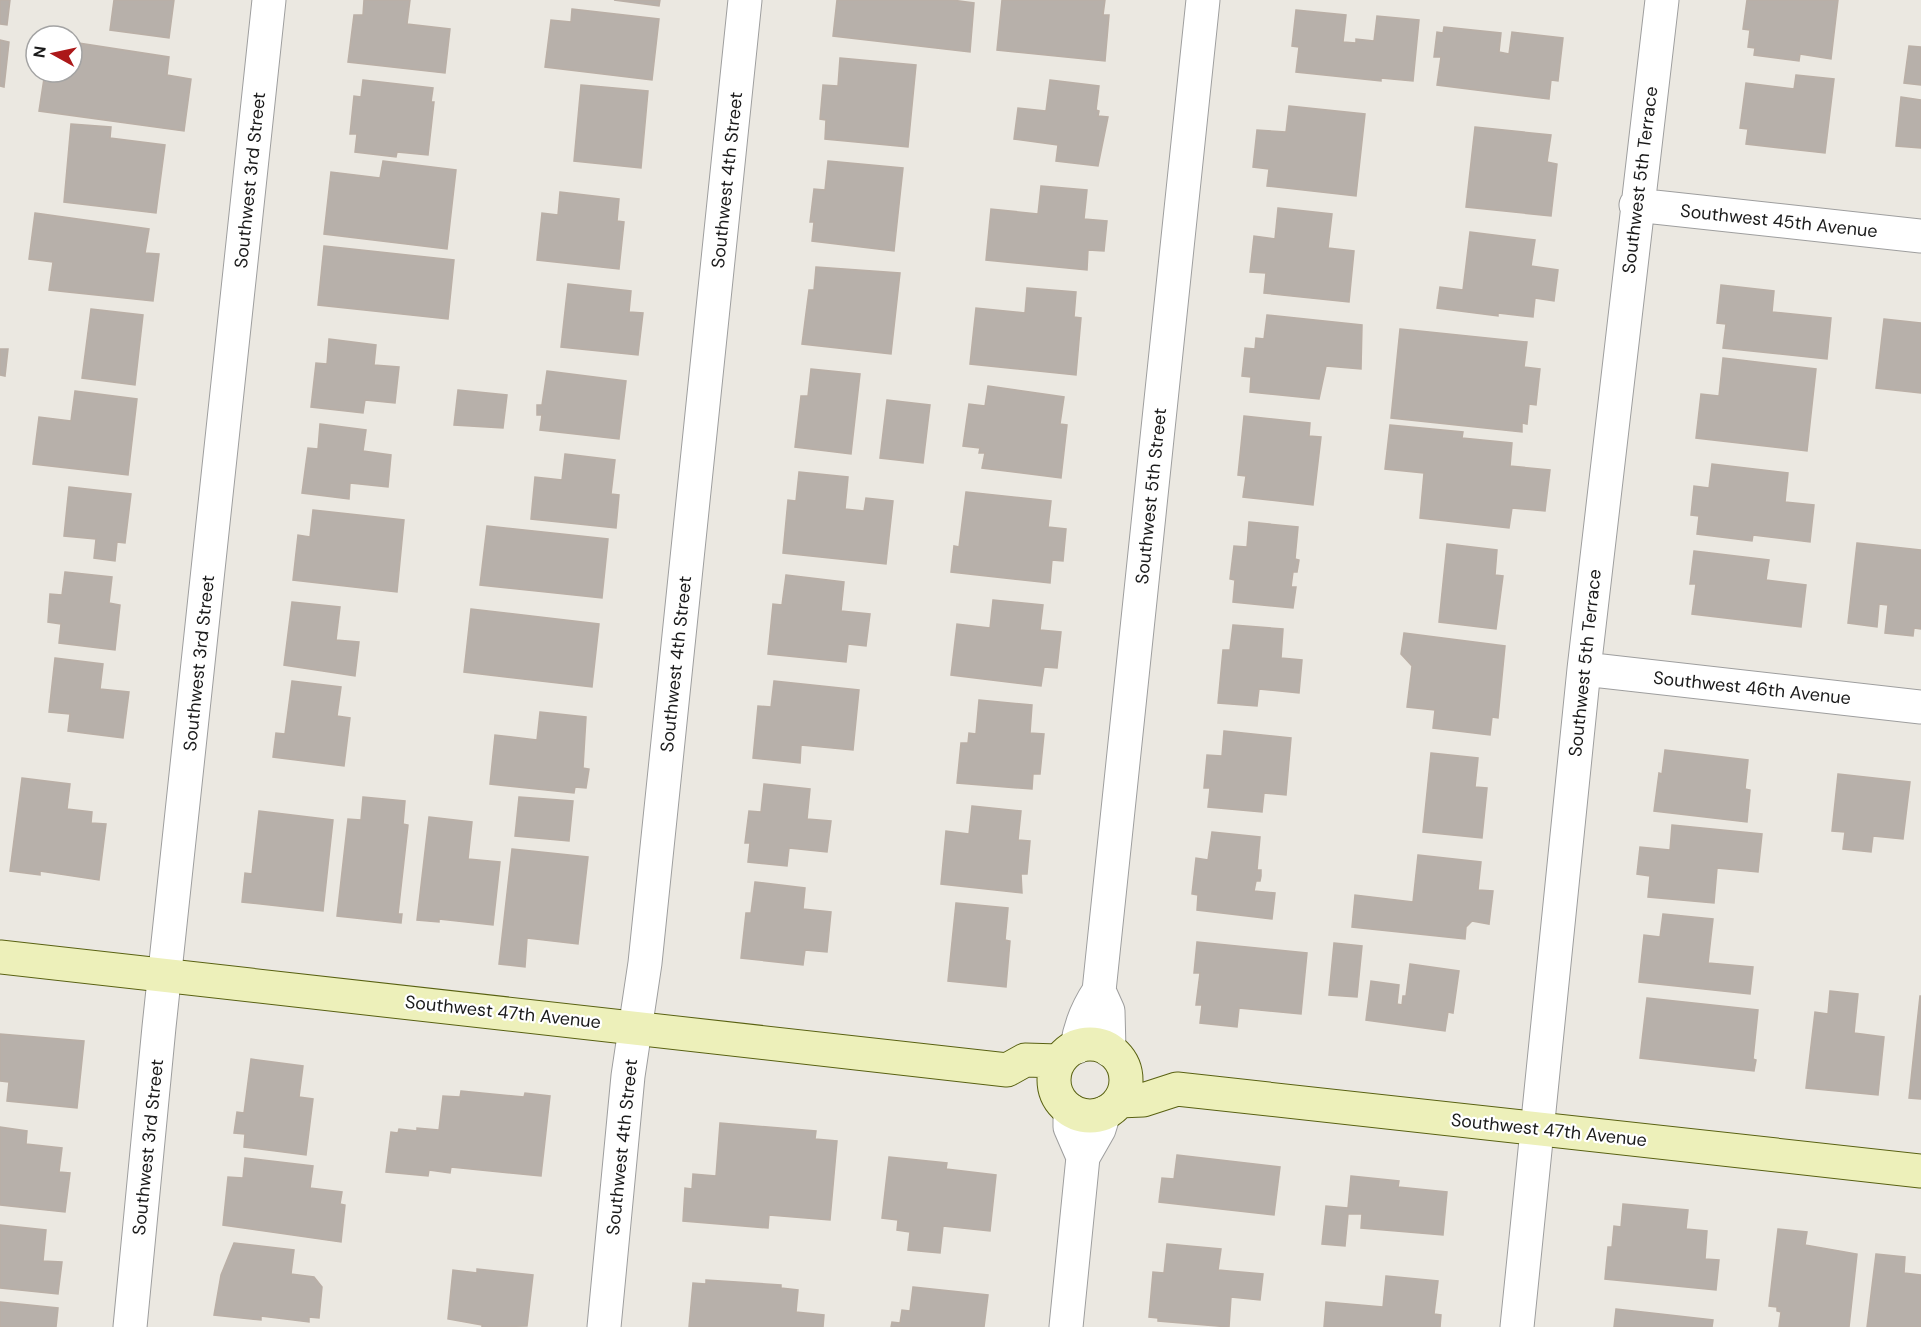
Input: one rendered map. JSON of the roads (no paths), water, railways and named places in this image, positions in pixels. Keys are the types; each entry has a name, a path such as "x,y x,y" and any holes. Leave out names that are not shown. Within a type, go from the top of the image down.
{"street":[{"name":"Southwest 3rd Street","path":"130,1327 269,0"},
{"name":"Southwest 4th Street","path":"604,1327 628,1076 648,940 745,0"},
{"name":"Southwest 5th Street","path":"1068,1054 1084,1017 1099,991 1203,0"},
{"name":"Southwest 5th Terrace","path":"1517,1327 1584,669 1636,205 1662,0"},
{"name":"Southwest 45th Avenue","path":"1636,205 1921,236"},
{"name":"Southwest 46th Avenue","path":"1584,669 1921,707"},
{"name":"Southwest 47th Avenue","path":"0,957 1006,1070 1030,1087 1086,1116 1178,1089 1921,1171"},
{"name":"Southwest 5th Street","path":"1099,991 1108,1011 1116,1059"},
{"name":"Southwest 47th Avenue","path":"1006,1070 1024,1060 1068,1054 1099,1045 1116,1059 1164,1078 1178,1089"},
{"path":"1068,1054 1054,1084 1083,1157"},
{"path":"1066,1327 1083,1157 1111,1107 1124,1090 1116,1059"}]}
